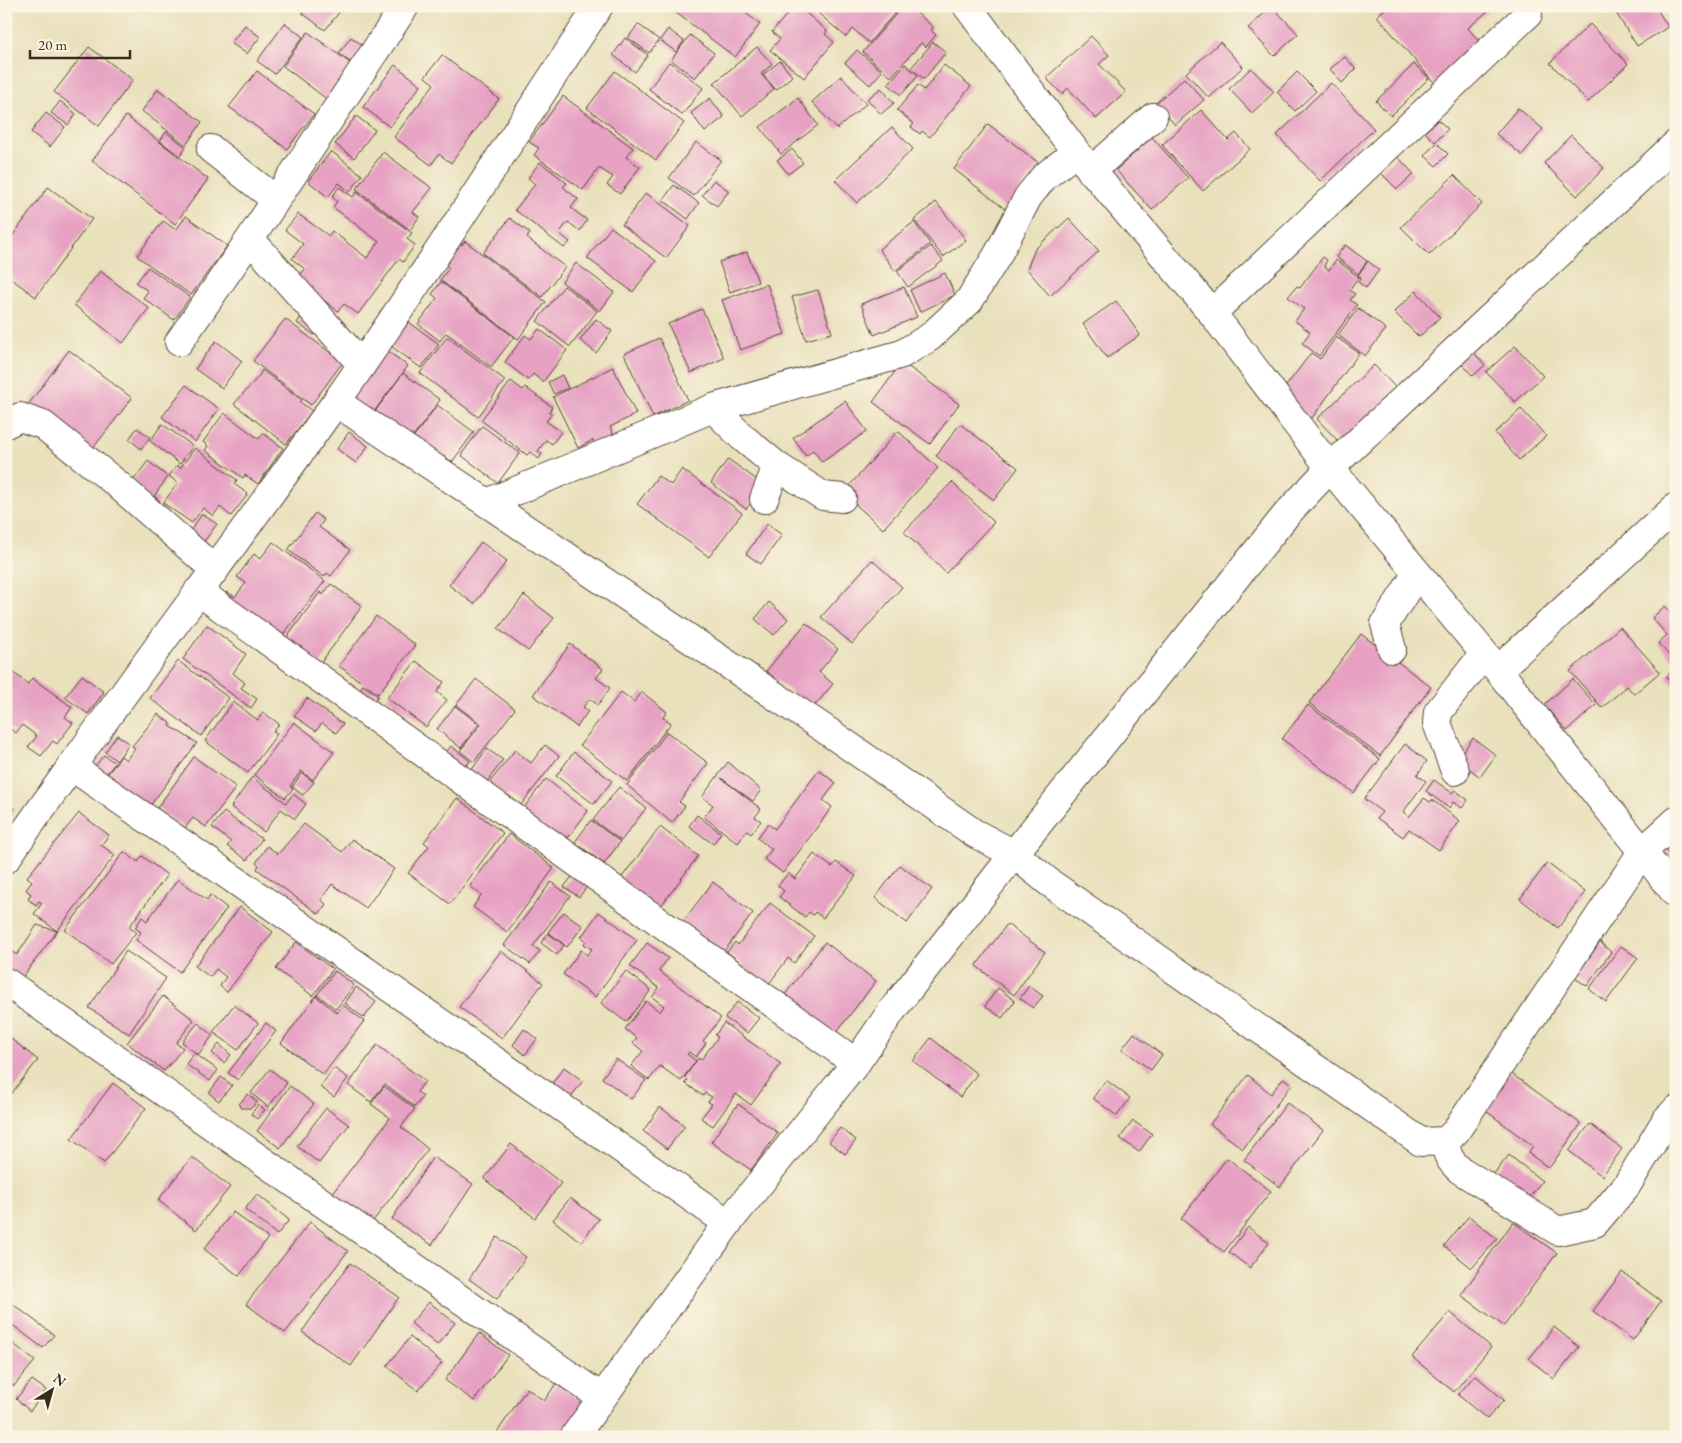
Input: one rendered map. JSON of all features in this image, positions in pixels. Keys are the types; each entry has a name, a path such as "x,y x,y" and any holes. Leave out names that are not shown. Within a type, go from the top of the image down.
{"street":[{"path":"179,342 405,6"},
{"path":"967,6 1084,162 1212,313 1330,468 1491,662 1676,894"},
{"path":"6,859 70,766 215,570 362,365 590,9"},
{"path":"1212,313 1528,14"},
{"path":"486,503 713,408 902,354 930,336 969,301 998,256 1028,197 1039,184 1084,162 1153,118"},
{"path":"574,1437 728,1223 856,1063 891,1012 1014,854 1286,515 1330,468 1676,144"},
{"path":"211,149 276,200"},
{"path":"250,239 362,365"},
{"path":"336,402 823,728 974,833 1014,854 1050,883 1421,1142 1446,1141 1456,1131 1642,852 1676,821"},
{"path":"713,408 742,437 777,466 823,496 842,498"},
{"path":"11,413 43,425 116,483 215,570"},
{"path":"764,499 777,466"},
{"path":"1455,770 1444,746 1437,723 1438,712 1491,662 1676,507"},
{"path":"1392,649 1386,624 1417,573"},
{"path":"198,591 856,1063"},
{"path":"70,766 728,1223"},
{"path":"6,982 602,1398"},
{"path":"1446,1141 1446,1151 1450,1160 1460,1170 1558,1231 1595,1223 1627,1185 1666,1120 1676,1110"}],"building":[{"path":"308,6 336,6 341,10 325,30 302,13"},
{"path":"667,6 740,6 739,8 760,24 735,57"},
{"path":"794,6 798,6 827,31 825,34 834,42 804,78 770,50 780,39 772,32"},
{"path":"810,6 901,6 869,43 853,29 846,37"},
{"path":"903,6 909,6 933,27 931,30 936,35 926,47 921,43 891,77 863,52"},
{"path":"1272,6 1298,34 1274,56 1248,28"},
{"path":"1388,6 1486,6 1489,10 1468,28 1483,46 1437,86 1377,16"},
{"path":"1627,6 1655,6 1668,27 1637,46 1616,13"},
{"path":"285,23 303,37 275,74 257,61"},
{"path":"638,24 659,40 649,53 628,38"},
{"path":"1590,24 1628,64 1588,102 1550,63"},
{"path":"245,25 260,37 247,54 231,43"},
{"path":"668,29 684,41 676,52 660,40"},
{"path":"308,32 354,66 328,100 283,66"},
{"path":"690,35 714,53 695,78 671,60"},
{"path":"1091,36 1109,55 1099,64 1126,92 1096,119 1068,88 1062,94 1046,78"},
{"path":"351,37 368,49 355,66 339,53"},
{"path":"625,38 648,55 635,72 613,55"},
{"path":"933,42 946,52 924,79 911,68"},
{"path":"1220,42 1243,67 1209,98 1186,73"},
{"path":"89,47 133,80 99,126 54,92"},
{"path":"757,47 772,64 761,74 774,89 742,116 714,83"},
{"path":"857,50 882,71 870,85 845,63"},
{"path":"442,55 499,99 451,163 439,154 431,165 394,137 434,84 425,77"},
{"path":"1345,57 1356,69 1342,83 1330,69"},
{"path":"780,61 792,76 776,90 763,75"},
{"path":"669,62 703,88 682,115 649,89"},
{"path":"905,64 918,76 901,95 888,84"},
{"path":"1414,64 1429,78 1391,116 1376,101"},
{"path":"395,65 421,85 390,127 363,107"},
{"path":"944,65 971,86 930,137 922,131 920,134 911,127 914,124 897,110 918,85 924,90"},
{"path":"1251,68 1274,92 1252,113 1229,89"},
{"path":"257,71 314,114 287,149 229,107"},
{"path":"615,71 684,123 656,160 587,108"},
{"path":"1297,72 1316,91 1295,111 1277,92"},
{"path":"841,76 866,104 837,129 812,102"},
{"path":"1184,78 1204,100 1175,125 1156,103"},
{"path":"1331,83 1374,129 1320,181 1277,135"},
{"path":"881,88 894,103 881,114 867,99"},
{"path":"158,89 202,122 186,145 142,111"},
{"path":"563,96 633,148 626,157 640,167 620,194 607,185 613,177 599,168 583,190 534,155 539,148 529,142"},
{"path":"710,98 724,117 705,132 691,113"},
{"path":"798,98 818,125 781,154 760,127"},
{"path":"60,101 76,114 68,125 51,113"},
{"path":"1518,108 1543,129 1522,155 1496,134"},
{"path":"1201,110 1228,140 1236,133 1250,149 1203,191 1162,145"},
{"path":"46,113 65,127 50,147 31,132"},
{"path":"126,116 208,179 175,224 92,161"},
{"path":"356,116 375,130 354,158 335,144"},
{"path":"1438,120 1448,129 1435,142 1425,132"},
{"path":"988,124 1040,164 1005,209 954,169"},
{"path":"892,127 913,149 857,203 835,180"},
{"path":"166,132 186,147 180,156 160,141"},
{"path":"1571,135 1604,168 1577,196 1544,163"},
{"path":"1152,137 1188,178 1152,210 1116,170"},
{"path":"696,142 721,160 694,196 669,178"},
{"path":"1437,143 1448,154 1436,166 1424,155"},
{"path":"792,149 803,163 788,174 777,160"},
{"path":"331,151 362,175 350,192 339,183 328,197 308,181"},
{"path":"383,152 432,188 413,212 419,217 410,230 356,189"},
{"path":"1397,156 1414,174 1397,189 1380,172"},
{"path":"540,162 567,183 563,187 578,199 571,208 587,220 580,231 568,222 559,233 570,242 564,248 515,210 535,184 528,178"},
{"path":"1454,175 1482,204 1429,255 1401,227"},
{"path":"714,180 729,191 717,206 702,195"},
{"path":"674,185 699,203 688,219 663,200"},
{"path":"48,187 92,219 36,297 6,275 6,245"},
{"path":"339,187 353,197 357,192 412,233 407,239 415,245 403,262 399,259 358,314 344,304 338,311 297,280 305,269 292,259 303,244 285,230 298,214 329,236 332,231 367,258 379,242 333,207 337,201 332,197"},
{"path":"646,193 690,226 666,258 622,225"},
{"path":"936,202 966,240 943,257 914,220"},
{"path":"186,216 227,246 191,295 137,256 163,221 176,230"},
{"path":"510,218 530,233 527,238 565,267 542,297 483,253"},
{"path":"1069,218 1099,251 1050,296 1027,269 1035,249"},
{"path":"914,222 930,244 895,271 879,249"},
{"path":"611,227 656,261 633,292 587,258"},
{"path":"465,241 546,302 518,339 440,280 449,268 444,263 459,243 462,245"},
{"path":"1345,245 1367,261 1358,274 1336,257"},
{"path":"931,246 943,261 908,287 897,271"},
{"path":"747,252 758,282 730,292 719,262"},
{"path":"1323,257 1327,260 1324,266 1329,270 1336,260 1359,277 1349,290 1355,294 1350,300 1357,305 1319,356 1302,343 1310,332 1295,321 1304,309 1288,297 1297,286 1300,288"},
{"path":"1368,261 1379,270 1366,288 1358,282 1361,278 1358,275"},
{"path":"576,263 614,292 600,311 562,282"},
{"path":"148,267 190,297 174,320 143,298 148,291 136,283"},
{"path":"100,271 149,308 123,343 74,305"},
{"path":"945,273 955,295 920,312 910,290"},
{"path":"441,282 514,337 491,367 446,333 440,341 418,324 437,298 432,294"},
{"path":"767,284 785,334 740,350 722,300"},
{"path":"564,286 597,311 570,347 537,321"},
{"path":"904,287 917,317 874,335 861,304"},
{"path":"818,290 832,333 806,340 792,297"},
{"path":"1416,291 1440,317 1419,337 1394,312"},
{"path":"1116,301 1140,335 1107,358 1083,324"},
{"path":"1358,308 1386,329 1365,356 1338,335"},
{"path":"702,309 724,358 691,373 668,324"},
{"path":"303,314 320,327 314,335 297,323"},
{"path":"285,319 343,362 311,405 253,361"},
{"path":"596,319 612,331 596,353 580,340"},
{"path":"409,322 439,344 421,368 391,346"},
{"path":"539,329 567,350 543,382 533,374 528,380 505,362 525,335 531,339"},
{"path":"447,337 505,380 478,417 420,373"},
{"path":"1336,337 1359,353 1312,418 1280,394 1311,353 1320,359"},
{"path":"659,338 688,400 653,417 624,354"},
{"path":"216,341 242,361 222,388 195,369"},
{"path":"1468,346 1485,365 1473,376 1456,357"},
{"path":"1515,346 1543,376 1515,402 1486,372"},
{"path":"69,350 132,398 87,456 25,409"},
{"path":"386,350 408,366 373,413 350,397"},
{"path":"902,362 959,404 930,444 873,402"},
{"path":"1374,365 1397,389 1340,443 1317,419"},
{"path":"613,367 636,414 610,427 617,441 598,450 593,440 578,448 553,397"},
{"path":"262,370 302,400 300,402 312,411 286,444 234,404"},
{"path":"403,373 440,400 411,440 374,413"},
{"path":"562,375 568,388 554,394 548,382"},
{"path":"511,381 523,390 525,387 552,407 549,412 552,414 546,421 561,432 552,444 546,440 538,451 542,454 539,459 530,452 527,455 481,420"},
{"path":"186,385 219,409 195,442 162,417"},
{"path":"845,401 867,431 822,462 813,450 806,456 793,438"},
{"path":"437,405 474,432 452,462 444,456 440,462 411,441"},
{"path":"1521,409 1546,436 1519,460 1495,433"},
{"path":"224,413 259,439 263,433 283,448 258,484 245,475 243,478 205,450 208,446 203,442"},
{"path":"162,424 193,446 180,464 150,441"},
{"path":"960,424 1018,468 994,500 936,456"},
{"path":"482,426 520,453 498,483 461,455"},
{"path":"137,428 150,437 141,449 129,439"},
{"path":"898,431 938,468 883,529 843,493"},
{"path":"349,432 368,446 356,463 337,449"},
{"path":"195,448 237,480 234,484 248,494 231,516 220,507 213,516 203,508 192,523 163,503 178,483 169,476 177,465 180,468"},
{"path":"728,459 764,485 746,509 711,483"},
{"path":"148,461 168,477 154,496 160,501 156,506 133,481"},
{"path":"682,469 742,513 709,557 637,504 658,476 671,485"},
{"path":"952,482 994,522 946,573 904,532"},
{"path":"315,513 324,520 319,527 350,550 331,576 327,573 324,577 288,550"},
{"path":"202,514 217,524 200,547 186,537"},
{"path":"767,524 782,535 761,564 746,554"},
{"path":"273,542 325,581 275,645 219,602 227,592 235,597 246,583 237,577 254,554 260,559"},
{"path":"481,542 507,561 474,604 449,585"},
{"path":"872,560 902,587 852,644 821,617"},
{"path":"331,584 362,606 320,664 286,639 320,592 323,595"},
{"path":"524,595 554,618 528,651 498,629"},
{"path":"769,602 788,619 774,635 755,619"},
{"path":"1665,606 1671,613 1676,609 1676,663 1658,643 1667,635 1652,618"},
{"path":"376,616 415,645 378,694 339,666"},
{"path":"806,623 838,649 819,672 833,684 812,709 766,671"},
{"path":"207,625 246,654 233,673 245,683 241,688 257,699 251,708 183,659"},
{"path":"1620,627 1660,672 1634,694 1627,686 1602,708 1570,671"},
{"path":"1361,634 1431,687 1380,756 1309,703"},
{"path":"570,644 603,669 596,678 610,688 598,705 590,699 583,707 588,711 577,727 533,695"},
{"path":"178,661 229,698 201,736 150,698"},
{"path":"416,661 444,682 437,692 447,700 426,727 387,698"},
{"path":"1676,668 1676,688 1666,677"},
{"path":"9,669 28,684 32,678 72,707 65,717 73,723 57,744 53,741 41,756 28,747 37,736 22,725 16,733 6,726 6,672"},
{"path":"82,675 104,692 88,714 65,697"},
{"path":"476,679 515,709 474,762 460,751 481,724 456,705"},
{"path":"1573,679 1596,705 1567,731 1544,705"},
{"path":"363,685 378,696 368,709 353,698"},
{"path":"621,692 634,702 642,692 667,712 663,717 671,723 627,781 580,745"},
{"path":"307,698 343,724 336,733 322,723 316,731 294,716"},
{"path":"233,702 258,720 263,712 279,724 273,732 277,734 248,773 205,741"},
{"path":"1308,705 1380,759 1354,793 1282,739"},
{"path":"455,706 479,724 461,748 437,729"},
{"path":"158,714 171,724 170,726 197,743 146,811 104,779 121,756 126,760 135,748 132,746"},
{"path":"294,722 334,752 313,780 301,771 290,786 293,789 285,798 254,775"},
{"path":"667,732 708,763 679,802 685,806 672,823 627,785"},
{"path":"117,735 129,743 117,761 105,752"},
{"path":"1473,738 1496,755 1480,777 1457,759"},
{"path":"1405,744 1427,761 1417,775 1426,781 1403,812 1409,817 1424,798 1430,802 1432,800 1460,821 1439,850 1409,829 1403,837 1377,818 1382,812 1364,799"},
{"path":"545,745 559,756 521,805 508,795 504,800 486,787 515,750 531,763"},
{"path":"451,746 470,761 461,773 442,758"},
{"path":"487,749 503,760 486,783 470,772"},
{"path":"574,752 612,781 594,804 556,776"},
{"path":"104,755 115,763 102,779 91,771"},
{"path":"194,757 236,787 206,827 193,818 185,828 157,808"},
{"path":"728,762 761,790 753,801 721,778 761,809 755,817 761,821 751,834 747,831 738,843 704,817 713,805 702,797"},
{"path":"819,770 836,783 823,800 832,807 783,873 764,859 772,849 757,838 768,824 775,829"},
{"path":"302,773 314,782 303,795 292,787"},
{"path":"252,777 286,803 293,794 306,804 295,819 281,809 264,832 231,807"},
{"path":"546,779 588,811 564,843 520,813"},
{"path":"1434,780 1452,793 1455,790 1468,800 1462,808 1453,802 1449,808 1426,791"},
{"path":"619,787 646,808 621,841 593,820"},
{"path":"457,798 503,833 450,904 408,873 429,846 424,842"},
{"path":"6,802 15,809 8,818 6,817"},
{"path":"224,812 262,839 247,860 227,846 231,842 212,827"},
{"path":"79,813 109,835 101,845 115,855 57,931 34,914 42,903 39,901 36,905 28,899 31,894 26,890 32,881 27,877"},
{"path":"697,815 721,833 713,844 689,826"},
{"path":"591,820 620,842 604,864 575,842"},
{"path":"304,824 342,852 352,839 394,869 366,908 332,884 321,900 326,904 319,914 257,869 259,865 256,863 267,846 278,854"},
{"path":"660,827 698,856 658,910 619,881"},
{"path":"509,834 554,868 507,932 473,907 481,895 470,886"},
{"path":"1676,841 1676,864 1665,849"},
{"path":"124,852 138,862 142,856 167,875 129,927 136,932 111,964 65,930"},
{"path":"814,854 832,867 836,862 856,876 823,918 815,912 813,915 809,912 805,917 779,897 784,891 778,886 788,873 795,879"},
{"path":"1547,863 1585,892 1558,928 1520,899"},
{"path":"900,865 932,889 907,923 875,898"},
{"path":"578,869 592,880 579,897 564,887"},
{"path":"178,879 207,900 210,895 227,908 180,972 136,940 141,932 135,928 142,917 147,921"},
{"path":"551,882 570,896 533,946 540,951 530,964 504,945"},
{"path":"713,882 753,913 722,954 681,924"},
{"path":"770,903 814,936 794,963 788,958 762,993 737,974 744,965 727,952 735,942 738,945"},
{"path":"240,907 273,932 227,992 220,986 226,977 216,969 210,977 195,966"},
{"path":"564,912 583,926 567,947 548,932"},
{"path":"599,912 637,940 595,997 563,974 581,950 587,955 592,949 584,944 586,940 581,937"},
{"path":"1007,924 1045,952 1014,995 976,966"},
{"path":"37,925 57,931 22,978 6,968 6,948 17,955"},
{"path":"548,933 564,945 557,955 541,943"},
{"path":"296,942 333,969 313,996 276,969"},
{"path":"825,942 876,981 832,1038 781,1000"},
{"path":"1600,942 1611,952 1587,986 1575,978"},
{"path":"647,943 668,958 659,971 721,1018 703,1041 706,1043 696,1057 689,1052 687,1054 696,1061 681,1081 660,1066 649,1080 631,1066 643,1051 633,1043 637,1038 625,1029 646,1001 660,1012 664,1006 652,997 659,988 630,966"},
{"path":"1621,946 1638,958 1606,1002 1589,989"},
{"path":"126,951 166,978 129,1034 89,1008"},
{"path":"501,951 543,983 502,1038 459,1007"},
{"path":"335,971 354,985 336,1009 317,995"},
{"path":"626,971 651,990 626,1022 601,1003"},
{"path":"1029,986 1043,996 1033,1008 1020,998"},
{"path":"356,987 376,1002 364,1018 345,1003"},
{"path":"998,988 1015,1001 1002,1018 985,1006"},
{"path":"163,996 194,1020 176,1043 183,1048 164,1071 127,1043"},
{"path":"316,996 337,1013 343,1005 364,1021 323,1075 281,1043"},
{"path":"737,1002 759,1018 747,1033 725,1018"},
{"path":"234,1005 258,1023 238,1050 213,1032"},
{"path":"198,1023 213,1035 198,1055 182,1042"},
{"path":"266,1023 276,1031 238,1080 228,1073"},
{"path":"724,1023 781,1064 751,1105 736,1094 713,1126 701,1118 712,1104 708,1102 712,1097 705,1093 703,1096 685,1083 688,1080 685,1077 698,1058 701,1060 718,1037 715,1035"},
{"path":"524,1029 537,1039 525,1055 513,1045"},
{"path":"1134,1033 1162,1055 1151,1070 1122,1049"},
{"path":"6,1035 38,1060 6,1100"},
{"path":"931,1038 977,1074 960,1097 913,1061"},
{"path":"219,1044 231,1055 224,1063 212,1053"},
{"path":"377,1045 425,1081 417,1092 423,1096 415,1107 385,1084 371,1102 348,1085"},
{"path":"194,1053 218,1070 210,1081 186,1064"},
{"path":"616,1059 646,1080 631,1099 602,1078"},
{"path":"564,1067 583,1081 569,1099 551,1085"},
{"path":"334,1068 348,1078 334,1097 320,1087"},
{"path":"270,1069 287,1083 268,1107 251,1093"},
{"path":"1509,1072 1581,1124 1549,1168 1528,1153 1533,1146 1482,1108"},
{"path":"1248,1075 1271,1094 1283,1078 1292,1084 1243,1149 1210,1124"},
{"path":"221,1077 232,1085 219,1101 209,1093"},
{"path":"1106,1080 1130,1098 1117,1116 1093,1098"},
{"path":"113,1083 146,1108 104,1163 71,1139"},
{"path":"290,1086 314,1104 280,1148 257,1131"},
{"path":"384,1086 415,1109 401,1127 428,1149 370,1225 331,1195 390,1118 371,1104"},
{"path":"248,1094 257,1102 251,1108 241,1108 239,1104"},
{"path":"1287,1103 1323,1130 1280,1187 1244,1160"},
{"path":"738,1104 778,1133 751,1170 711,1142"},
{"path":"258,1105 265,1110 257,1119 251,1114"},
{"path":"660,1107 685,1126 667,1149 643,1131"},
{"path":"326,1108 349,1125 319,1163 297,1146"},
{"path":"1133,1121 1152,1134 1139,1152 1120,1138"},
{"path":"1590,1124 1622,1149 1602,1176 1569,1151"},
{"path":"840,1128 856,1140 845,1154 829,1142"},
{"path":"511,1144 561,1183 535,1218 484,1179"},
{"path":"1509,1155 1542,1181 1527,1201 1493,1175"},
{"path":"192,1157 230,1187 196,1230 158,1200"},
{"path":"433,1157 473,1184 432,1245 392,1219"},
{"path":"1227,1158 1271,1191 1224,1252 1181,1219"},
{"path":"257,1194 289,1220 277,1235 245,1209"},
{"path":"570,1198 599,1219 581,1242 553,1220"},
{"path":"233,1212 268,1238 239,1276 204,1249"},
{"path":"1469,1216 1497,1239 1472,1268 1444,1246"},
{"path":"310,1222 348,1251 285,1333 246,1304"},
{"path":"1513,1222 1557,1253 1504,1326 1461,1295"},
{"path":"1248,1227 1269,1243 1250,1268 1229,1252"},
{"path":"497,1237 526,1257 497,1299 469,1279"},
{"path":"350,1263 399,1297 351,1366 302,1332"},
{"path":"1622,1272 1661,1301 1633,1340 1593,1311"},
{"path":"6,1299 54,1335 43,1348 6,1320"},
{"path":"429,1302 455,1323 437,1345 411,1323"},
{"path":"1450,1312 1491,1347 1454,1392 1412,1357"},
{"path":"1554,1327 1579,1347 1554,1379 1529,1359"},
{"path":"479,1333 508,1355 474,1401 445,1380"},
{"path":"410,1337 442,1363 418,1391 387,1366"},
{"path":"6,1338 35,1361 14,1386 6,1380"},
{"path":"1475,1375 1504,1400 1487,1419 1458,1395"},
{"path":"32,1380 46,1390 30,1411 16,1399"},
{"path":"556,1384 590,1407 569,1437 494,1437 527,1388 544,1401"}]}
